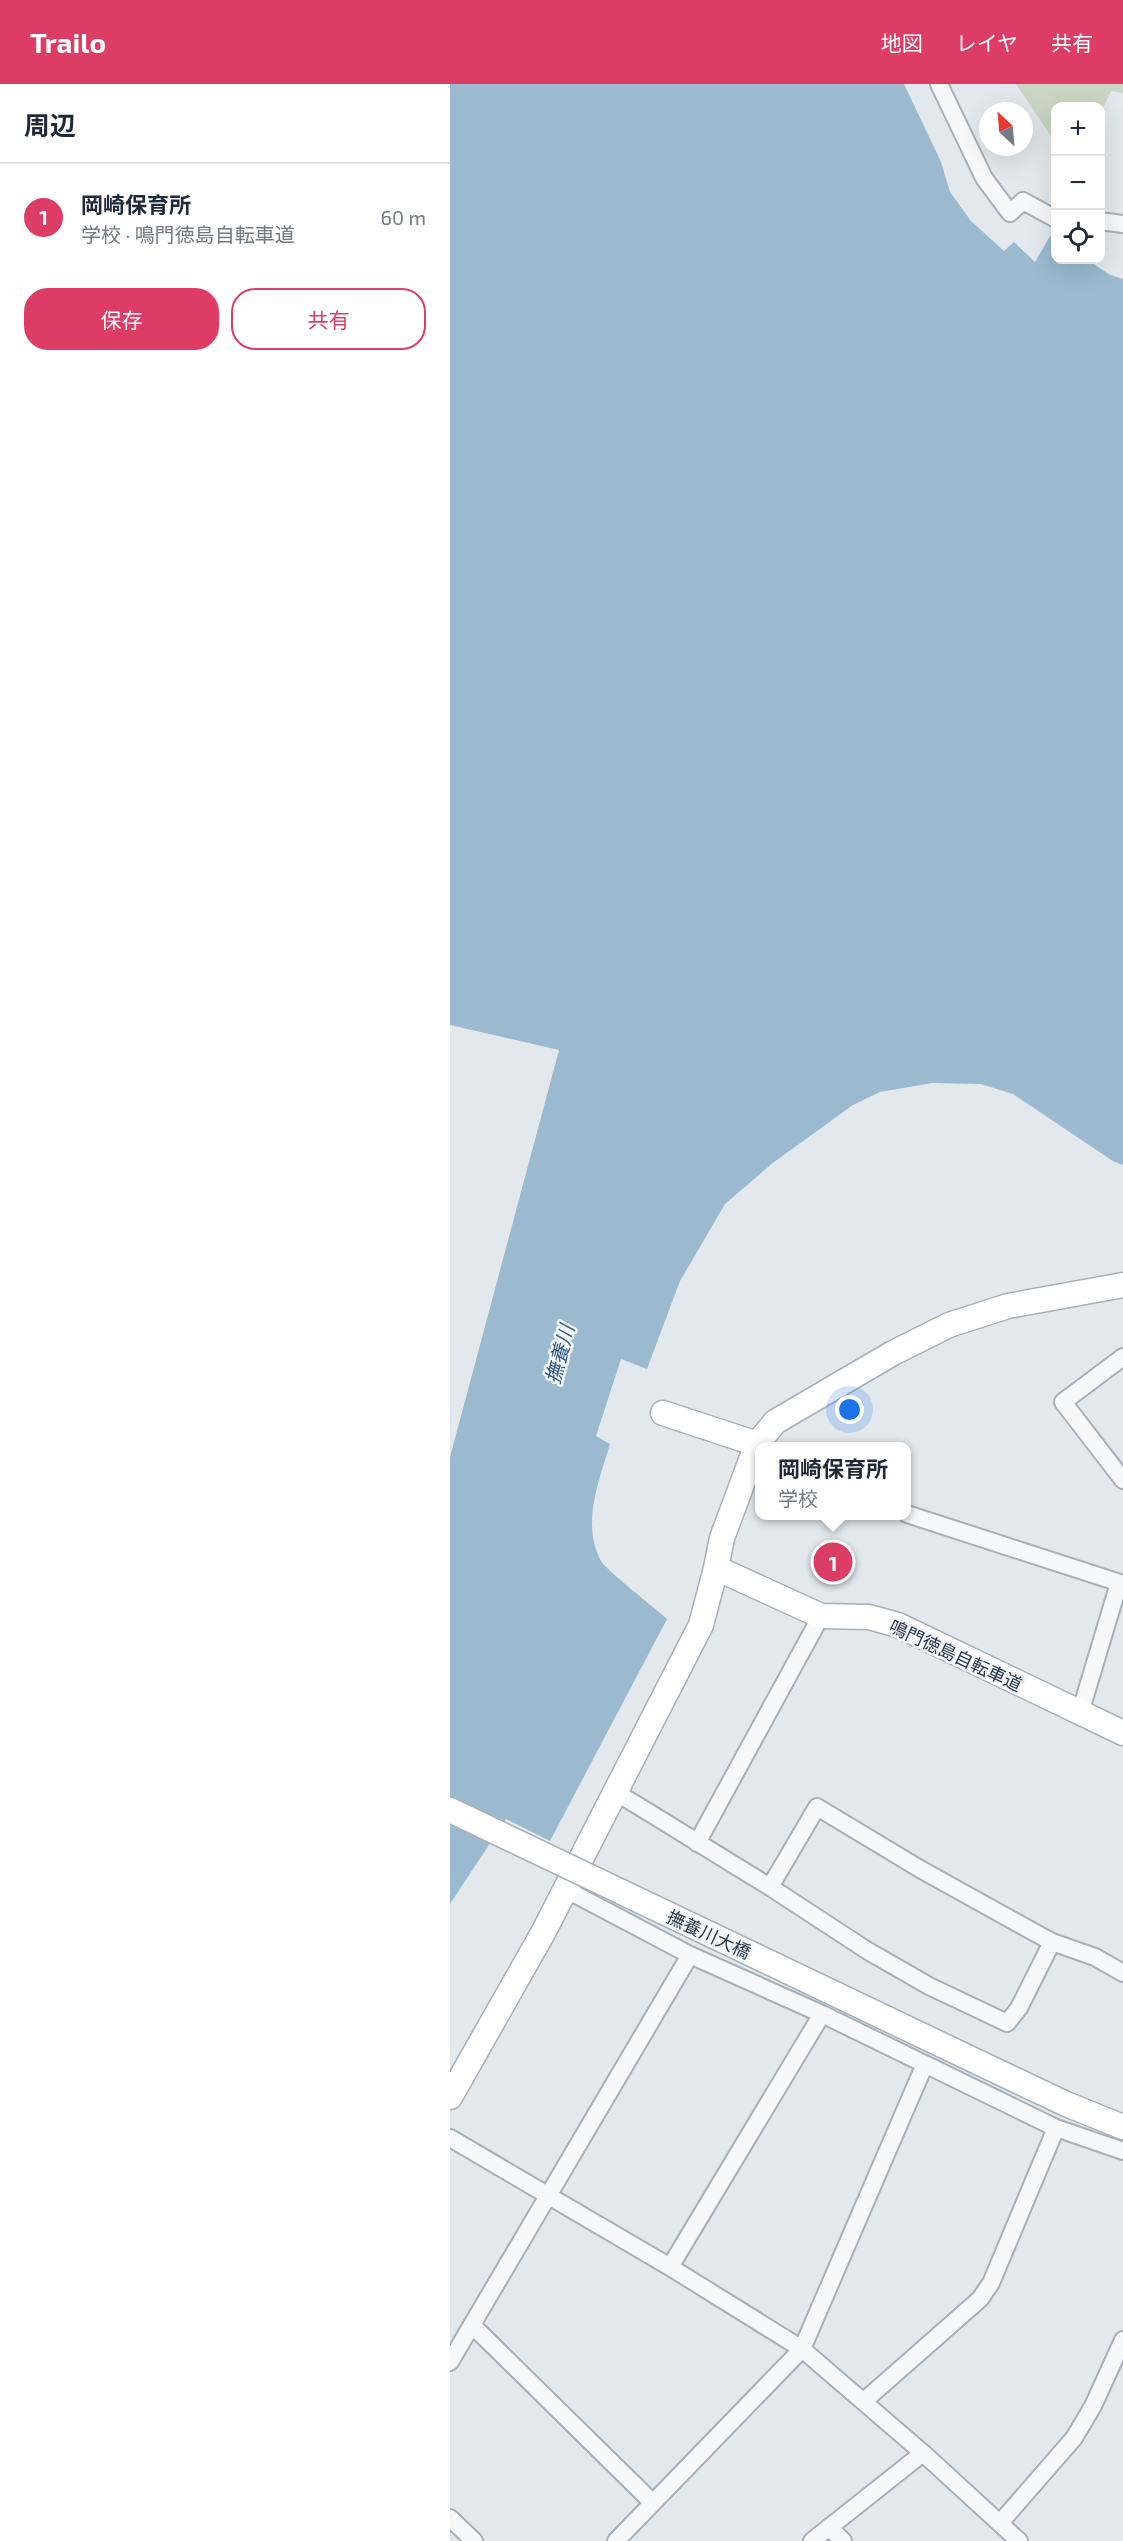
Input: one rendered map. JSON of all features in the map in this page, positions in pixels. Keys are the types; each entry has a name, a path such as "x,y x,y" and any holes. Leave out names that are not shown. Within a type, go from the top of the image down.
{"street":[{"path":"939,84 984,178 1010,213 1023,201 1051,216"},
{"path":"1105,222 1123,224"},
{"path":"764,1442 775,1422 893,1353 950,1325 1008,1306 1123,1286"},
{"path":"1123,1357 1063,1402 1123,1480"},
{"path":"450,2097 544,1931 701,1625 722,1538 755,1458 663,1413"},
{"path":"911,1516 1121,1583 1080,1713"},
{"name":"鳴門徳島自転車道","path":"716,1568 820,1616 869,1617 898,1625 1123,1733"},
{"path":"697,1843 820,1616"},
{"path":"614,1791 770,1887 868,1951 929,1986 1007,2023 1019,2008 1052,1942"},
{"path":"770,1887 817,1807 930,1874 1052,1942 1095,1957 1123,1973"},
{"name":"撫養川大橋","path":"450,1810 1066,2104 1123,2127"},
{"path":"565,1889 690,1955 822,2014 1056,2128 1123,2151"},
{"path":"450,2362 690,1955"},
{"path":"670,2267 822,2014"},
{"path":"616,2541 802,2349 925,2064"},
{"path":"864,2401 980,2299 991,2283 1056,2128"},
{"path":"450,2138 670,2267 802,2349 923,2453 1019,2541"},
{"path":"472,2325 653,2503"},
{"path":"1000,2523 1074,2438 1093,2406 1123,2340"},
{"path":"812,2541 923,2453"},
{"path":"450,2518 474,2541"},
{"path":"829,2527 843,2541"}],"green space":[{"path":"1016,84 1123,84 1123,93 1111,91 1105,104 1051,102 1051,136 1033,109 1033,102 1028,102"}],"water":[{"name":"撫養川","path":"450,84 904,84 941,162 950,192 971,221 1004,251 1014,242 1035,262 1050,236 1051,264 1094,264 1110,275 1123,279 1123,1165 1113,1161 1013,1094 981,1084 932,1083 880,1092 853,1105 774,1162 725,1204 680,1281 647,1369 621,1359 596,1436 610,1444 594,1502 592,1532 595,1547 605,1566 667,1619 550,1841 506,1819 450,1904 450,1457 559,1050 450,1025"}],"place":[{"name":"岡崎保育所","path":"833,1562"}]}
